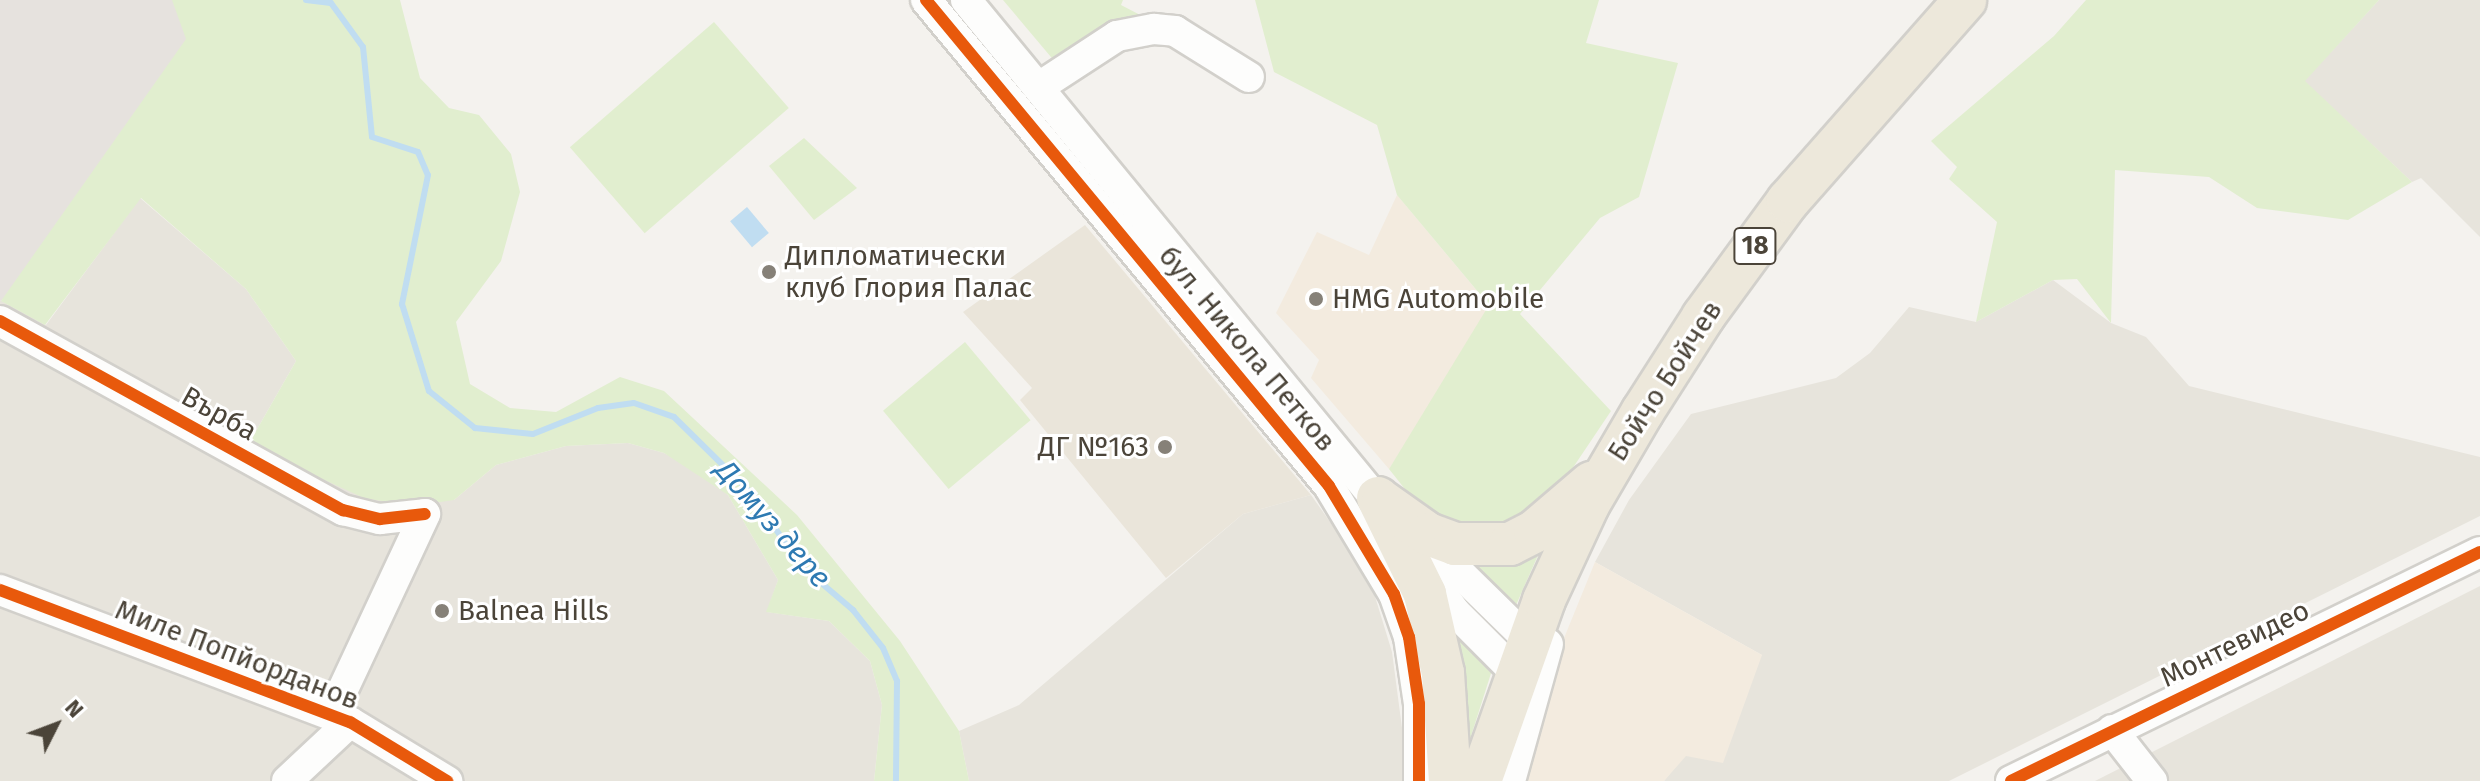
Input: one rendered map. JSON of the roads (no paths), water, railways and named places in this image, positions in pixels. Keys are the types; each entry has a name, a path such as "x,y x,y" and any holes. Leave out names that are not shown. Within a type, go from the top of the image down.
{"highway":[{"name":"Бойчо Бойчев","path":"1521,656 1544,600 1610,466 1703,317 1788,201 1965,0"},
{"path":"1378,498 1428,534 1455,544 1510,544 1557,514 1610,466"},
{"path":"1378,498 1425,594 1443,673 1450,781"},
{"name":"18","path":"1480,781 1521,656"}],"street":[{"name":"бул. Никола Петков","path":"926,0 1342,507 1394,594 1409,637 1419,704 1419,781"},
{"name":"бул. Никола Петков","path":"966,0 1378,498 1521,656"},
{"path":"1039,87 1117,36 1154,29 1175,31 1249,77"},
{"name":"Върба","path":"0,321 343,510 380,519 425,514 340,718"},
{"name":"Монтевидео","path":"2011,781 2480,552"},
{"name":"Миле Попйорданов","path":"0,590 340,718 447,781"},
{"path":"1510,781 1548,641 1544,600"},
{"path":"287,781 340,718"},
{"path":"2112,730 2152,781"}],"water":[{"path":"747,207 769,233 752,247 730,221"}],"waterway":[{"name":"Домуз дере","path":"306,0 331,3 363,47 372,137 418,152 428,175 402,304 429,391 475,428 533,434 598,408 634,403 674,417 752,494 800,565 853,610 883,648 897,681 896,781"}],"place":[{"name":"Дипломатически клуб Глория Палас","path":"769,272"},
{"name":"HMG Automobile","path":"1316,299"},
{"name":"ДГ №163","path":"1165,447"},
{"name":"Balnea Hills","path":"442,611"}]}
